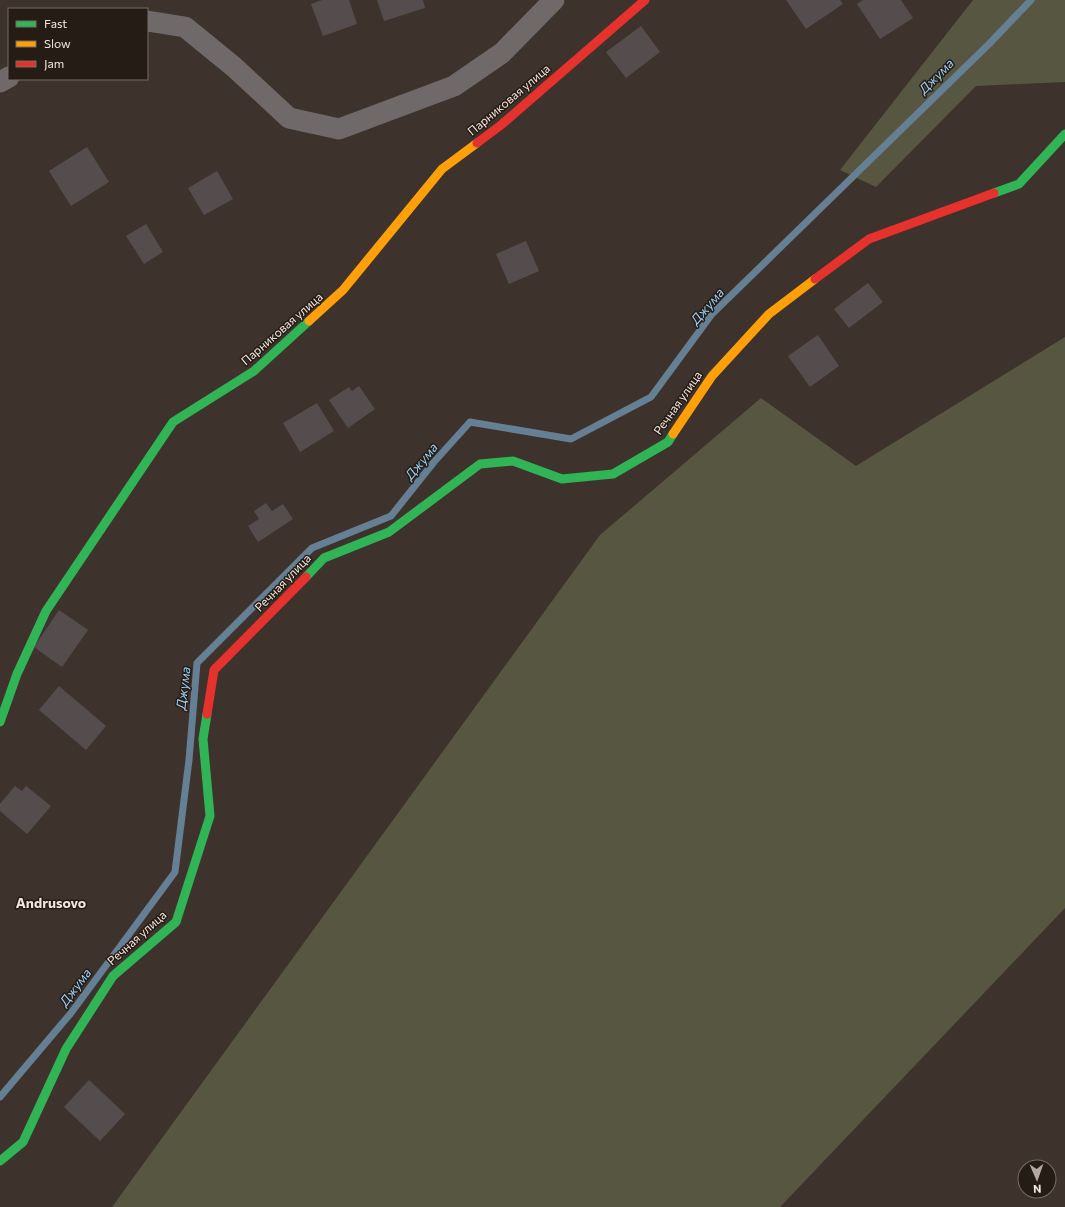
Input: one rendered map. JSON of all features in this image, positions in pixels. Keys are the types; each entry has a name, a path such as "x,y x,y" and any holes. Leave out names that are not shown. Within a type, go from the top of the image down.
{"street":[{"path":"148,21 185,27 234,67 289,118 339,130 454,86 502,53 554,0"},
{"name":"Парниковая улица","path":"0,722 17,674 46,611 173,422 254,371 343,290 442,169 501,124 646,0"},
{"name":"Речная улица","path":"0,1161 23,1142 66,1049 113,976 176,922 210,816 203,739 214,670 324,558 389,532 480,464 513,461 562,479 613,474 668,442 712,376 769,314 869,239 1019,184 1065,134"}],"shaded area":[{"path":"973,0 1065,0 1065,82 976,86 876,187 840,170"},
{"path":"1065,337 1065,908 780,1207 112,1207 600,535 761,398 856,466"}],"building":[{"path":"322,0 349,0 357,24 323,36 311,4"},
{"path":"377,0 423,0 425,8 384,21"},
{"path":"786,0 840,0 843,4 806,29"},
{"path":"863,0 901,0 913,18 880,39 857,4"},
{"path":"641,26 660,52 626,78 606,52"},
{"path":"87,147 109,182 71,206 49,171"},
{"path":"217,171 233,199 204,215 188,188"},
{"path":"146,224 163,252 144,264 126,236"},
{"path":"526,241 539,271 509,284 496,254"},
{"path":"868,283 883,302 849,328 834,309"},
{"path":"818,335 839,366 810,387 788,356"},
{"path":"359,386 375,409 348,428 329,400 349,387 352,391"},
{"path":"317,403 334,431 300,452 283,423"},
{"path":"266,503 272,511 283,504 293,519 258,542 248,526 259,519 254,511"},
{"path":"59,610 88,630 62,667 34,647"},
{"path":"59,686 106,726 86,750 39,710"},
{"path":"15,786 22,791 26,786 51,806 27,834 0,811 0,804"},
{"path":"89,1080 125,1114 100,1141 64,1107"}],"waterway":[{"name":"Джума","path":"0,1097 71,1013 175,872 189,760 197,663 312,548 391,516 434,462 470,422 571,439 651,397 712,314 989,44 1031,0"}],"traffic: fast":[{"path":"994,193 1019,184 1065,134"},
{"path":"0,722 17,674 46,611 173,422 254,371 309,321"},
{"path":"306,577 324,558 389,532 480,464 513,461 562,479 613,474 668,442 673,434"},
{"path":"0,1161 23,1142 66,1049 113,976 176,922 210,816 203,739 207,714"}],"traffic: slow":[{"path":"309,321 343,290 442,169 477,143"},
{"path":"673,434 712,376 769,314 815,279"}],"traffic: jam":[{"path":"477,143 501,125 645,0"},
{"path":"815,279 869,239 994,193"},
{"path":"207,714 214,670 306,577"}],"district":[{"name":"Andrusovo","path":"51,903"}]}
